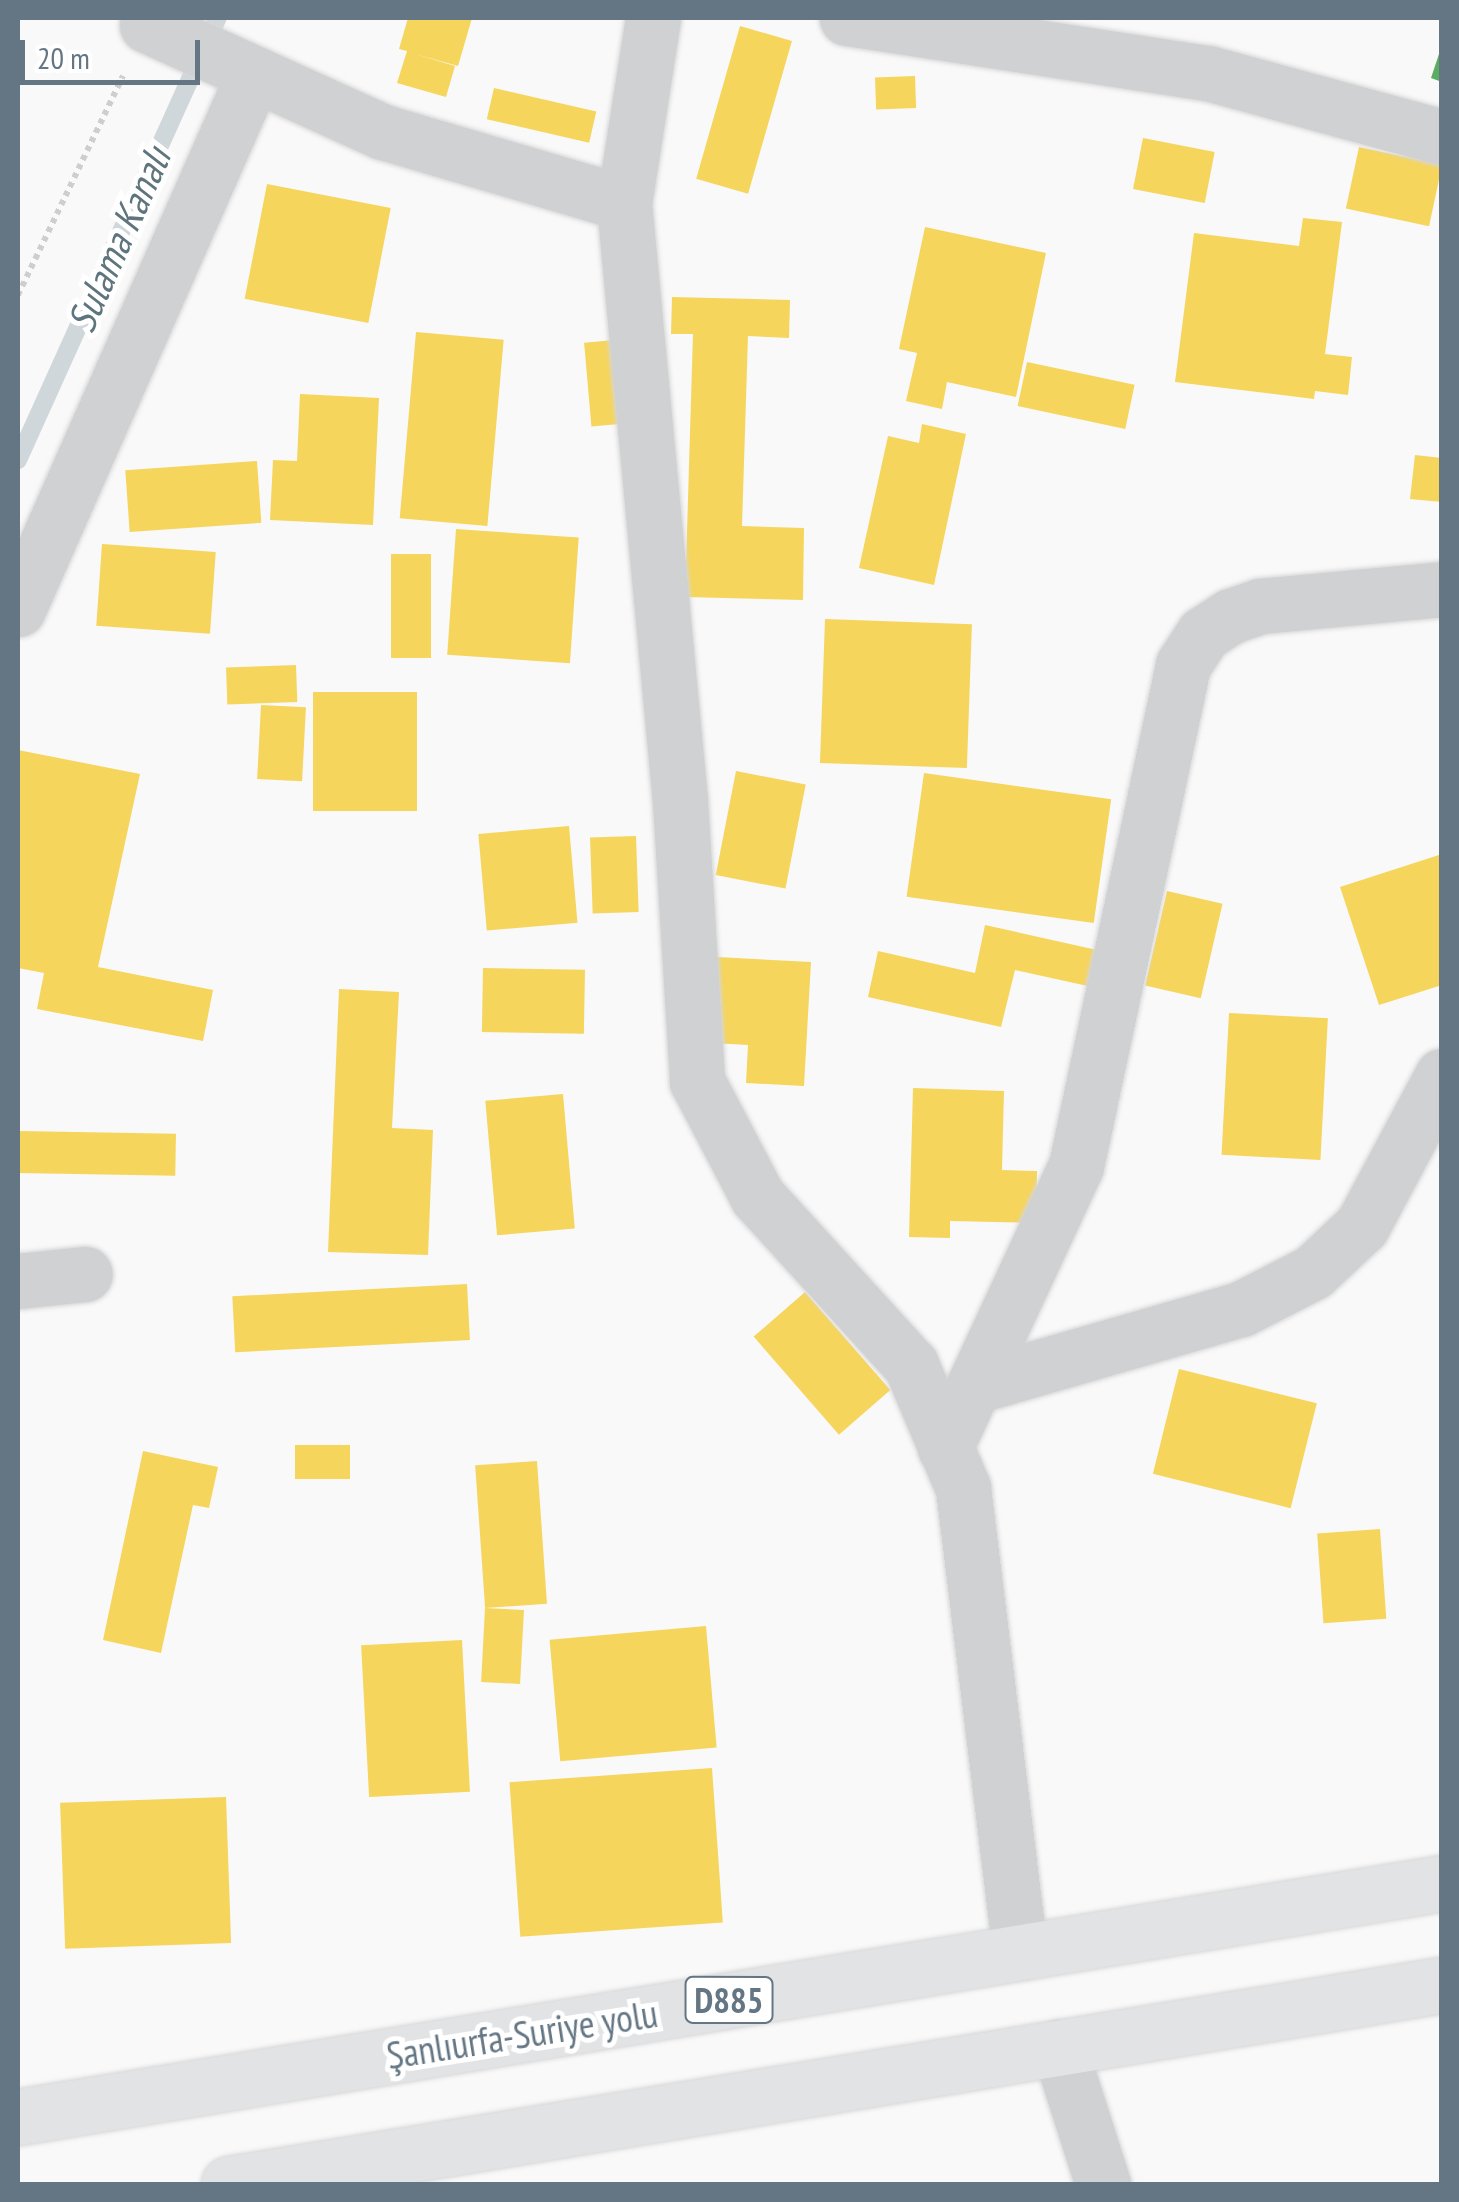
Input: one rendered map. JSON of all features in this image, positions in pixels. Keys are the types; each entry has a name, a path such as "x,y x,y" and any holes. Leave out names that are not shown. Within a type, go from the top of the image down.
{"highway":[{"name":"Şanlıurfa-Suriye yolu","path":"18,2117 1442,1884"},
{"path":"229,2184 1442,1984"}],"street":[{"path":"652,18 624,203 680,800 697,1081 757,1196 911,1365 963,1488 1020,1952"},
{"path":"847,18 1208,73 1442,136"},
{"path":"148,25 383,132 624,203"},
{"path":"18,608 247,70"},
{"path":"945,1448 1076,1166 1183,665 1203,634 1231,616 1260,606 1442,590"},
{"path":"974,1386 1241,1309 1313,1272 1362,1226 1442,1076"},
{"path":"18,1281 85,1274"},
{"path":"1059,2047 1103,2184"}],"path":[{"path":"18,296 148,25"}],"building: Konut":[{"path":"408,18 472,18 458,66 415,54 455,66 446,97 397,83 407,51 399,49"},
{"path":"740,26 792,41 748,194 696,179"},
{"path":"915,76 916,108 876,109 875,77"},
{"path":"494,88 596,112 589,143 487,119"},
{"path":"1143,138 1215,152 1205,203 1133,189"},
{"path":"1359,147 1442,165 1429,226 1346,209"},
{"path":"267,184 391,208 368,323 245,299"},
{"path":"1303,218 1342,222 1325,354 1352,357 1348,395 1315,391 1314,399 1175,382 1194,233 1299,246"},
{"path":"925,227 1046,253 1016,397 947,382 942,409 906,401 917,353 899,349"},
{"path":"672,297 790,300 789,338 748,336 742,526 804,528 803,600 685,597 693,334 671,334"},
{"path":"416,332 504,340 487,526 400,518"},
{"path":"615,340 622,424 591,426 584,343"},
{"path":"1027,362 1135,385 1125,429 1018,406"},
{"path":"300,394 379,398 373,525 270,520 273,460 297,461"},
{"path":"922,424 966,434 934,585 859,568 888,436 919,443"},
{"path":"1415,455 1442,458 1442,502 1410,499"},
{"path":"257,461 261,523 130,532 125,470"},
{"path":"456,529 579,538 570,663 447,655"},
{"path":"102,544 216,552 210,634 96,626"},
{"path":"391,554 431,554 431,658 391,658"},
{"path":"825,619 972,624 967,768 820,763"},
{"path":"296,665 297,702 227,704 226,667"},
{"path":"313,692 417,692 417,811 313,811"},
{"path":"261,705 306,707 302,781 257,779"},
{"path":"18,750 140,774 98,967 213,990 203,1041 37,1009 44,973 18,968"},
{"path":"736,771 806,785 785,889 716,875"},
{"path":"924,773 1111,799 1094,923 907,897"},
{"path":"569,826 577,923 487,931 478,834"},
{"path":"636,836 639,912 593,914 590,838"},
{"path":"1442,854 1442,985 1379,1005 1340,887"},
{"path":"1167,891 1223,904 1201,998 1145,986"},
{"path":"985,925 1115,954 1106,990 1015,970 1001,1027 868,997 878,951 975,973"},
{"path":"717,957 811,962 804,1086 746,1083 748,1045 712,1043"},
{"path":"483,968 585,970 584,1034 482,1032"},
{"path":"339,989 399,992 392,1128 433,1130 428,1255 328,1252"},
{"path":"1229,1013 1328,1018 1320,1160 1222,1155"},
{"path":"913,1088 1004,1091 1002,1170 1037,1171 1036,1223 950,1221 950,1238 909,1237"},
{"path":"563,1094 575,1228 497,1235 485,1101"},
{"path":"18,1131 176,1134 175,1176 18,1173"},
{"path":"467,1284 470,1340 235,1352 232,1296"},
{"path":"805,1292 890,1390 839,1435 754,1337"},
{"path":"1179,1369 1317,1403 1291,1508 1153,1474"},
{"path":"295,1445 350,1445 350,1479 295,1479"},
{"path":"143,1451 218,1467 209,1508 193,1505 161,1653 103,1640"},
{"path":"537,1461 547,1604 485,1608 475,1465"},
{"path":"1380,1529 1386,1619 1323,1623 1317,1533"},
{"path":"485,1608 524,1610 520,1684 481,1682"},
{"path":"706,1626 717,1748 560,1761 550,1640"},
{"path":"462,1640 470,1792 369,1797 361,1645"},
{"path":"712,1768 723,1923 520,1937 509,1782"},
{"path":"226,1797 231,1943 65,1949 60,1803"}],"building: Kamu":[{"path":"1442,48 1442,82 1431,78"}],"waterway":[{"name":"Sulama Kanalı","path":"18,460 218,18"}]}
